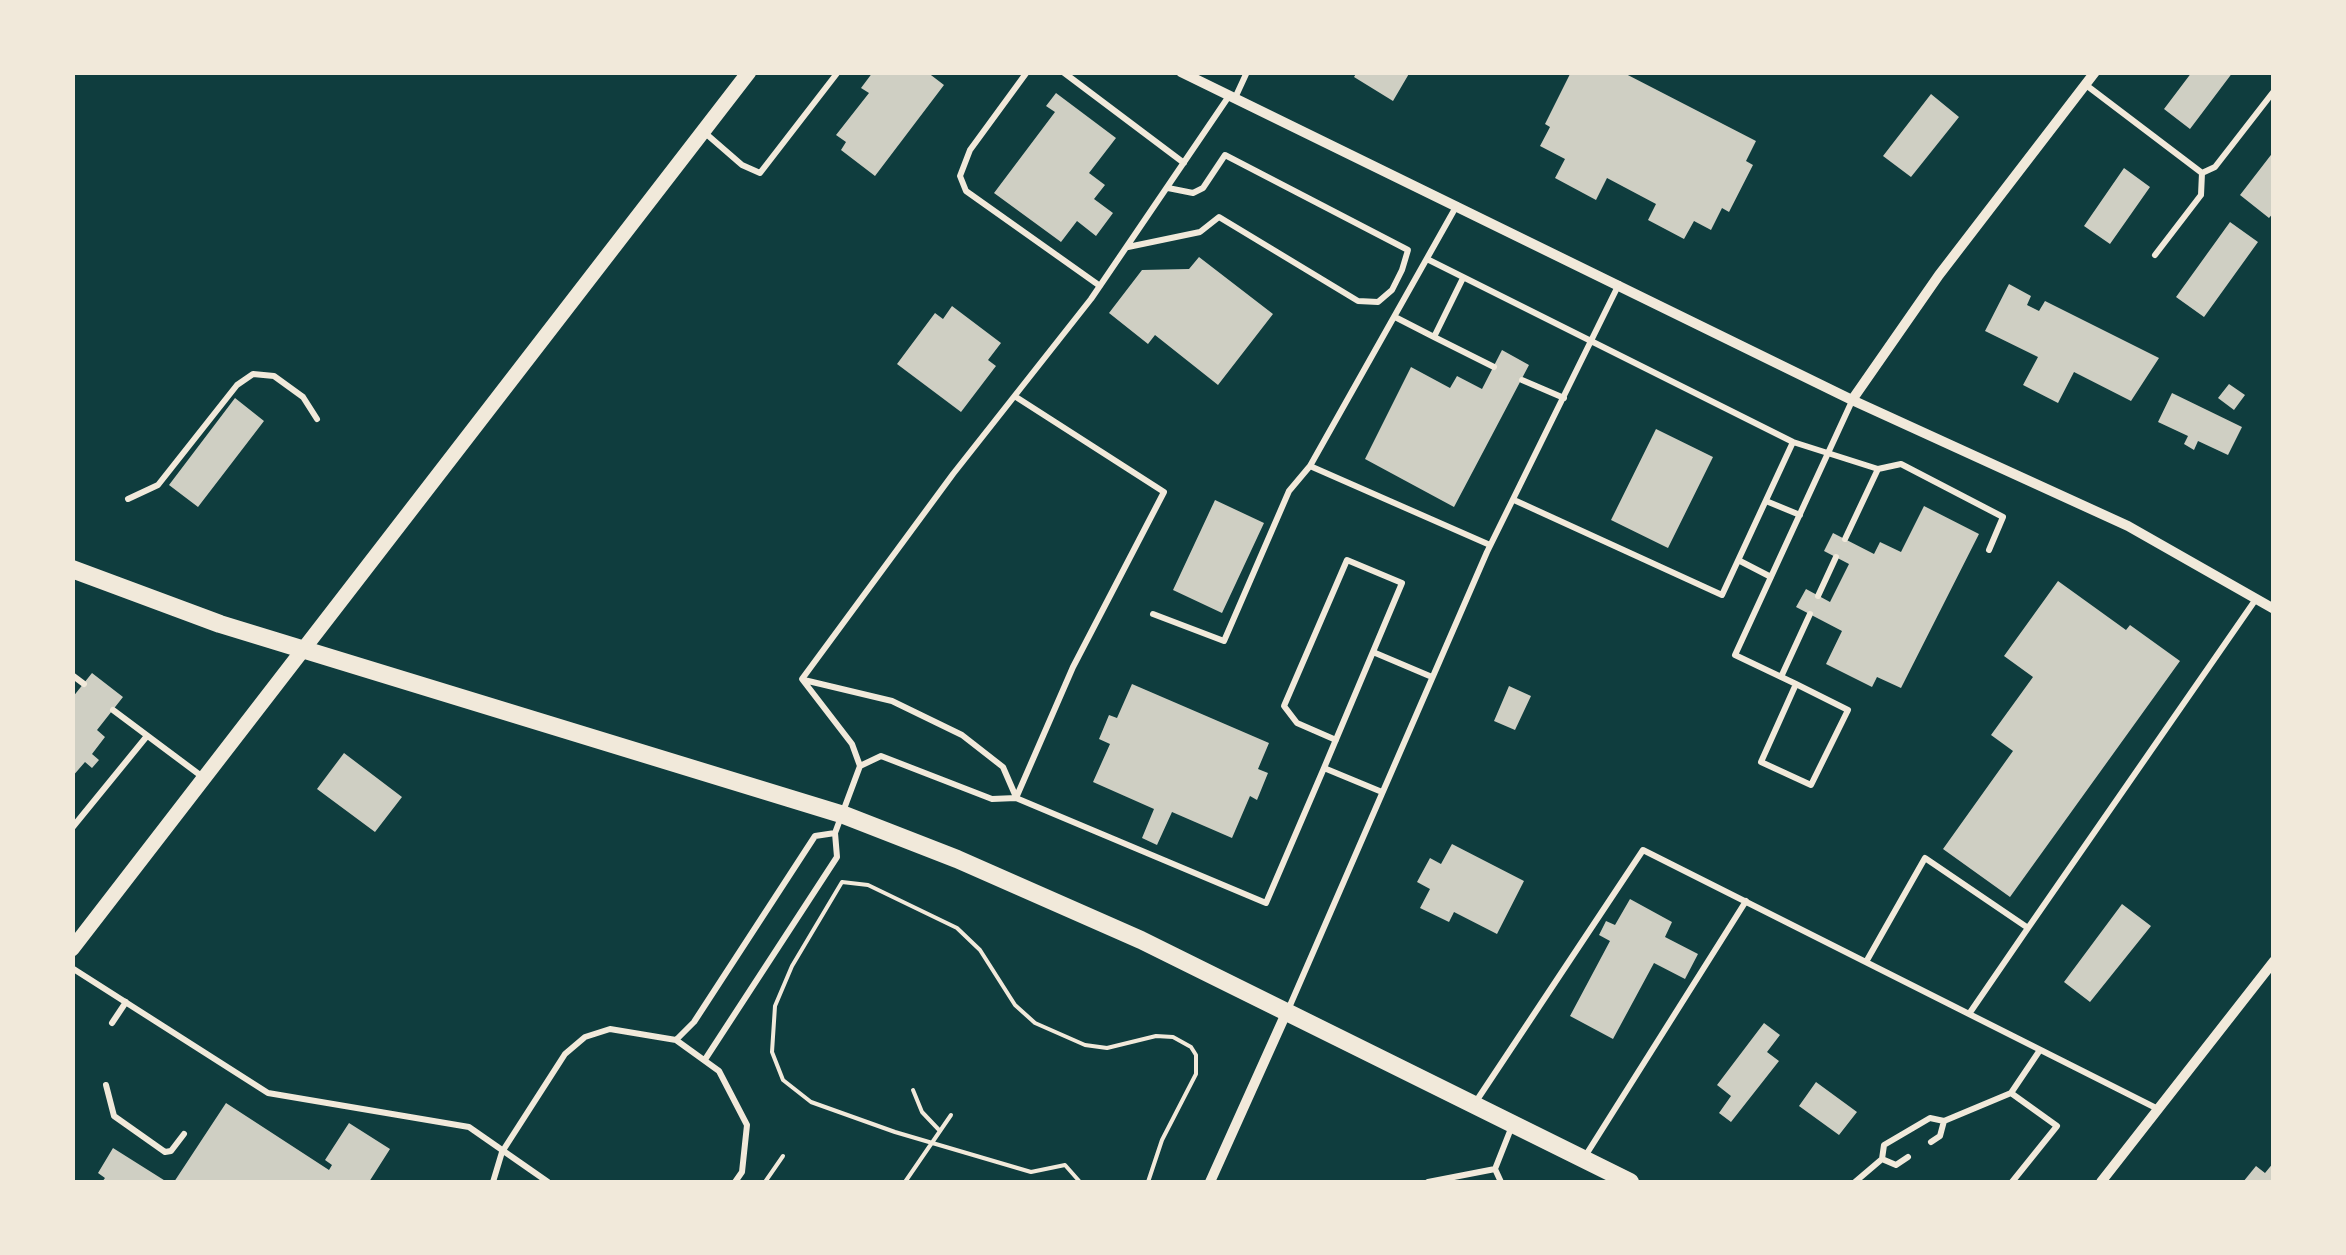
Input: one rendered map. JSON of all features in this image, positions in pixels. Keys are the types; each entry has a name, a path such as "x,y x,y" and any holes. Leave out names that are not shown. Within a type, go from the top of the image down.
{"main road":[{"path":"72,569 220,624 306,647 844,815 1057,901 1630,1182"}],"street":[{"path":"72,949 749,72"},
{"path":"1181,72 1620,283 1852,400 2128,526 2274,609"},
{"path":"1852,400 1939,275 2095,72"},
{"path":"2101,1182 2274,961"},
{"path":"1210,1182 1288,1011"}],"lane":[{"path":"703,131 742,165 760,173 838,72"},
{"path":"1027,72 970,150 960,176 966,190 1100,286"},
{"path":"1062,72 1184,163"},
{"path":"802,679 953,474 1100,286 1248,72"},
{"path":"2086,84 2202,173"},
{"path":"2202,173 2215,167 2257,107 2274,91"},
{"path":"1126,247 1200,232 1218,217 1358,301 1378,302 1392,290 1408,250 1225,154 1203,188 1193,193 1168,188"},
{"path":"2155,255 2201,195 2202,173"},
{"path":"1153,614 1224,641 1289,491 1310,466 1458,204"},
{"path":"1427,259 1794,442 1829,455 1852,458 1878,470 1902,464 2003,516 1990,550"},
{"path":"1434,337 1463,278"},
{"path":"1288,1011 1490,545 1620,283"},
{"path":"1394,317 1494,366"},
{"path":"128,499 158,485 237,385 253,374 274,376 303,397 317,419"},
{"path":"1522,380 1564,398"},
{"path":"1016,398 1164,492 1073,667 1016,798"},
{"path":"1796,684 1761,762 1811,786 1848,710 1796,684 1735,655 1852,400"},
{"path":"1514,500 1722,595 1794,442"},
{"path":"1310,466 1490,545"},
{"path":"1845,540 1878,470"},
{"path":"1766,501 1800,515"},
{"path":"1818,596 1836,557"},
{"path":"860,766 881,756 992,799 1016,798 1266,902 1336,740 1402,583 1348,560 1284,706 1297,723 1336,740"},
{"path":"1740,562 1771,577"},
{"path":"1968,1014 2256,599"},
{"path":"1780,677 1810,614"},
{"path":"1373,652 1432,677"},
{"path":"72,675 84,684"},
{"path":"706,1058 837,856 835,833 860,766 852,744 802,679"},
{"path":"802,679 892,701 962,735 1003,767 1016,798"},
{"path":"113,710 204,779"},
{"path":"72,828 147,736"},
{"path":"1324,768 1382,792"},
{"path":"676,1040 694,1022 816,836 835,833"},
{"path":"1473,1106 1644,850 2156,1108"},
{"path":"1866,962 1925,858 2028,928"},
{"path":"1583,1160 1746,901"},
{"path":"72,968 268,1093 469,1126 548,1182"},
{"path":"112,1024 126,1002"},
{"path":"493,1182 502,1152 566,1054 586,1037 610,1029 676,1040 706,1058 727,1083 746,1125 742,1172 736,1182"},
{"path":"1855,1182 1882,1160 1884,1145 1930,1118 1944,1121 2011,1093 2040,1050"},
{"path":"106,1085 114,1116 165,1152 171,1151 184,1134"},
{"path":"2011,1093 2057,1126 2012,1182"},
{"path":"1930,1142 1940,1136 1944,1121"},
{"path":"1501,1182 1495,1169 1512,1125"},
{"path":"1882,1160 1896,1166 1908,1157"},
{"path":"1428,1182 1495,1169"}],"path":[{"path":"1080,1182 1074,1171 1062,1165 1038,1171 932,1142 811,1102 794,1092 774,1063 772,1030 781,987 842,882 868,885 956,928 980,950 1015,1005 1035,1023 1086,1045 1107,1048 1156,1036 1173,1037 1191,1047 1196,1055 1196,1074 1162,1140 1148,1182"},
{"path":"913,1090 922,1112 940,1131"},
{"path":"905,1182 951,1114"},
{"path":"765,1182 782,1156"}],"building":[{"path":"873,72 927,72 944,85 875,176 841,150 846,142 836,135 869,93 861,88"},
{"path":"1357,72 1410,72 1393,101 1354,77"},
{"path":"1571,72 1622,72 1756,141 1746,161 1753,165 1729,212 1722,208 1711,230 1694,221 1684,239 1648,220 1656,204 1607,178 1596,200 1555,178 1565,159 1540,146 1550,127 1545,124"},
{"path":"2192,72 2233,72 2190,129 2164,109"},
{"path":"1056,93 1116,138 1089,173 1105,185 1094,199 1113,213 1096,236 1077,221 1061,242 994,193 1055,112 1046,106"},
{"path":"1931,94 1959,117 1911,177 1883,156"},
{"path":"2274,151 2274,212 2269,218 2240,195"},
{"path":"2124,168 2150,187 2110,244 2084,226"},
{"path":"2230,222 2258,242 2204,317 2176,297"},
{"path":"1199,257 1273,314 1218,385 1155,335 1148,344 1109,313 1142,270 1189,269"},
{"path":"2009,284 2031,296 2027,305 2039,311 2045,301 2159,358 2131,401 2074,372 2058,403 2023,385 2038,357 1985,331"},
{"path":"952,306 1001,343 988,360 996,366 961,412 897,364 935,313 943,319"},
{"path":"1502,350 1529,365 1454,507 1365,459 1411,367 1450,388 1457,376 1482,389"},
{"path":"2229,384 2245,395 2234,410 2218,398"},
{"path":"2172,393 2242,427 2228,455 2198,441 2194,450 2184,444 2188,436 2158,422"},
{"path":"235,398 264,421 198,507 169,485"},
{"path":"1656,429 1713,457 1668,548 1611,520"},
{"path":"1215,500 1264,523 1222,613 1173,590"},
{"path":"1924,506 1979,534 1901,688 1877,677 1872,687 1826,664 1842,631 1796,607 1806,589 1830,602 1849,564 1824,551 1833,533 1874,554 1880,542 1901,552"},
{"path":"2058,581 2126,630 2130,625 2180,661 2010,897 1943,849 2013,751 1991,735 2033,677 2004,656"},
{"path":"92,673 123,697 97,730 105,737 92,754 99,760 92,768 85,762 72,777 72,698"},
{"path":"1132,684 1269,743 1258,769 1268,773 1257,800 1250,796 1232,838 1172,812 1157,845 1142,838 1154,809 1093,782 1110,744 1099,739 1109,715 1117,718"},
{"path":"1509,686 1531,696 1515,730 1494,721"},
{"path":"344,753 402,797 375,832 317,789"},
{"path":"1452,844 1524,881 1497,934 1454,912 1449,922 1420,908 1430,889 1417,882 1430,858 1441,864"},
{"path":"1630,899 1672,922 1665,937 1698,954 1685,979 1654,963 1613,1039 1570,1016 1610,941 1599,935 1606,921 1615,925"},
{"path":"2122,904 2151,926 2090,1002 2064,982"},
{"path":"1764,1023 1780,1035 1767,1052 1779,1061 1731,1122 1719,1113 1731,1096 1717,1085"},
{"path":"1816,1082 1857,1112 1839,1135 1799,1106"},
{"path":"226,1103 329,1170 332,1165 325,1160 349,1123 390,1149 369,1182 174,1182"},
{"path":"113,1148 167,1182 102,1182 105,1178 98,1173"},
{"path":"2274,1162 2274,1182 2243,1182 2256,1166 2265,1173"}]}
